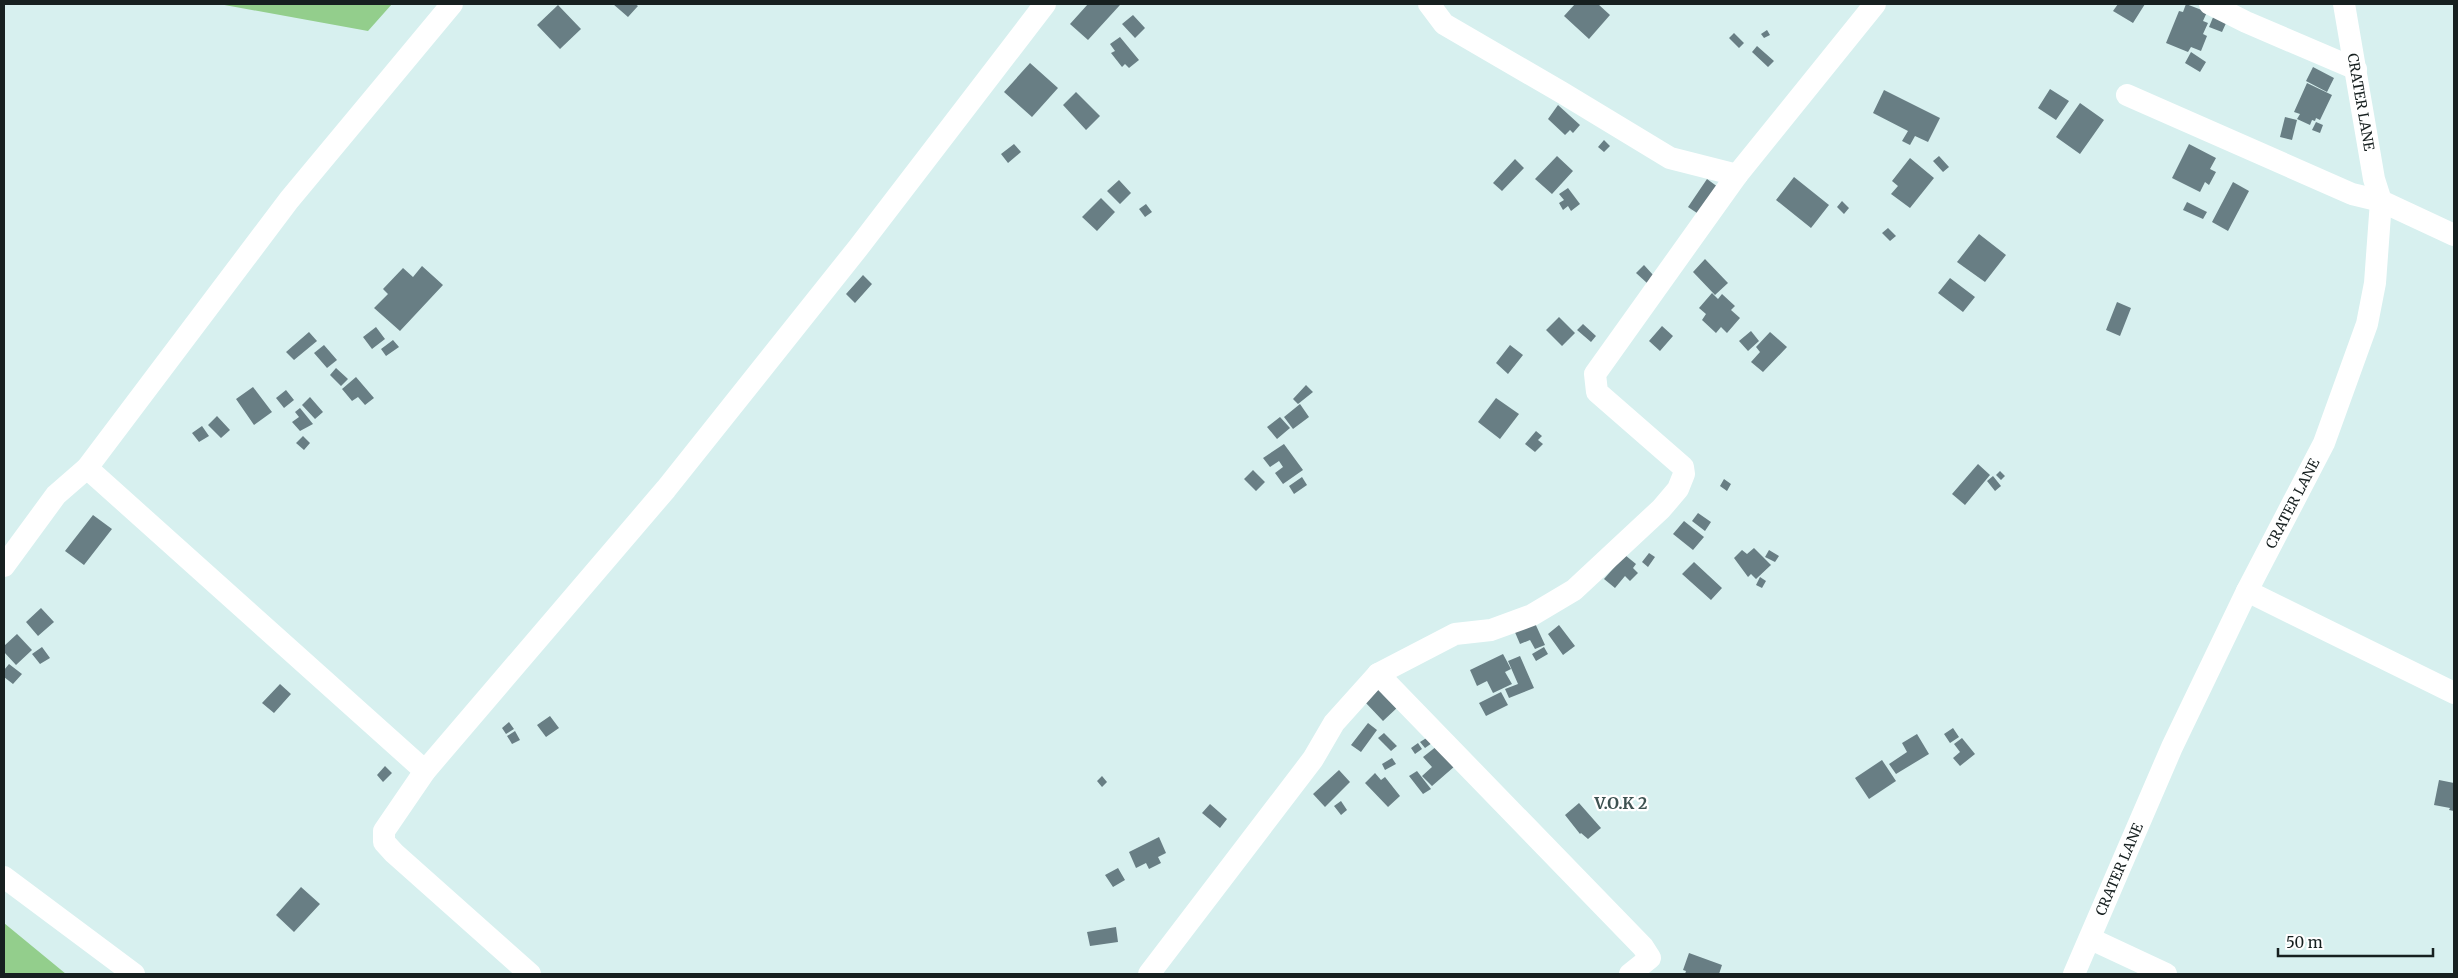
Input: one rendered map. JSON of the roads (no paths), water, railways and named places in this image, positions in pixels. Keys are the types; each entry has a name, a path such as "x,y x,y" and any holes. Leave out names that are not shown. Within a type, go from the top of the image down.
{"street":[{"path":"4,566 56,496 87,468 289,200 452,4"},
{"path":"530,974 384,842 384,831 425,771 666,489 858,248 1045,4"},
{"path":"1429,4 1444,24 1670,158 1737,175"},
{"path":"1148,974 1314,759 1334,723 1378,674 1455,634 1491,630 1532,614 1574,590 1661,509 1678,489 1683,481 1683,467 1597,392 1595,374 1737,175 1875,4"},
{"path":"2210,4 2246,22 2356,69"},
{"name":"CRATER LANE","path":"2074,974 2091,939 2172,747 2324,443 2367,324 2375,283 2381,201 2374,179 2344,4"},
{"path":"2127,95 2352,194 2381,201 2454,235"},
{"path":"87,468 425,771"},
{"path":"2248,592 2454,693"},
{"path":"1378,674 1643,947 1650,958 1630,974"},
{"path":"4,877 134,974"},
{"path":"2091,939 2166,974"}],"district":[{"name":"V.O.K 2","path":"1621,803"}]}
